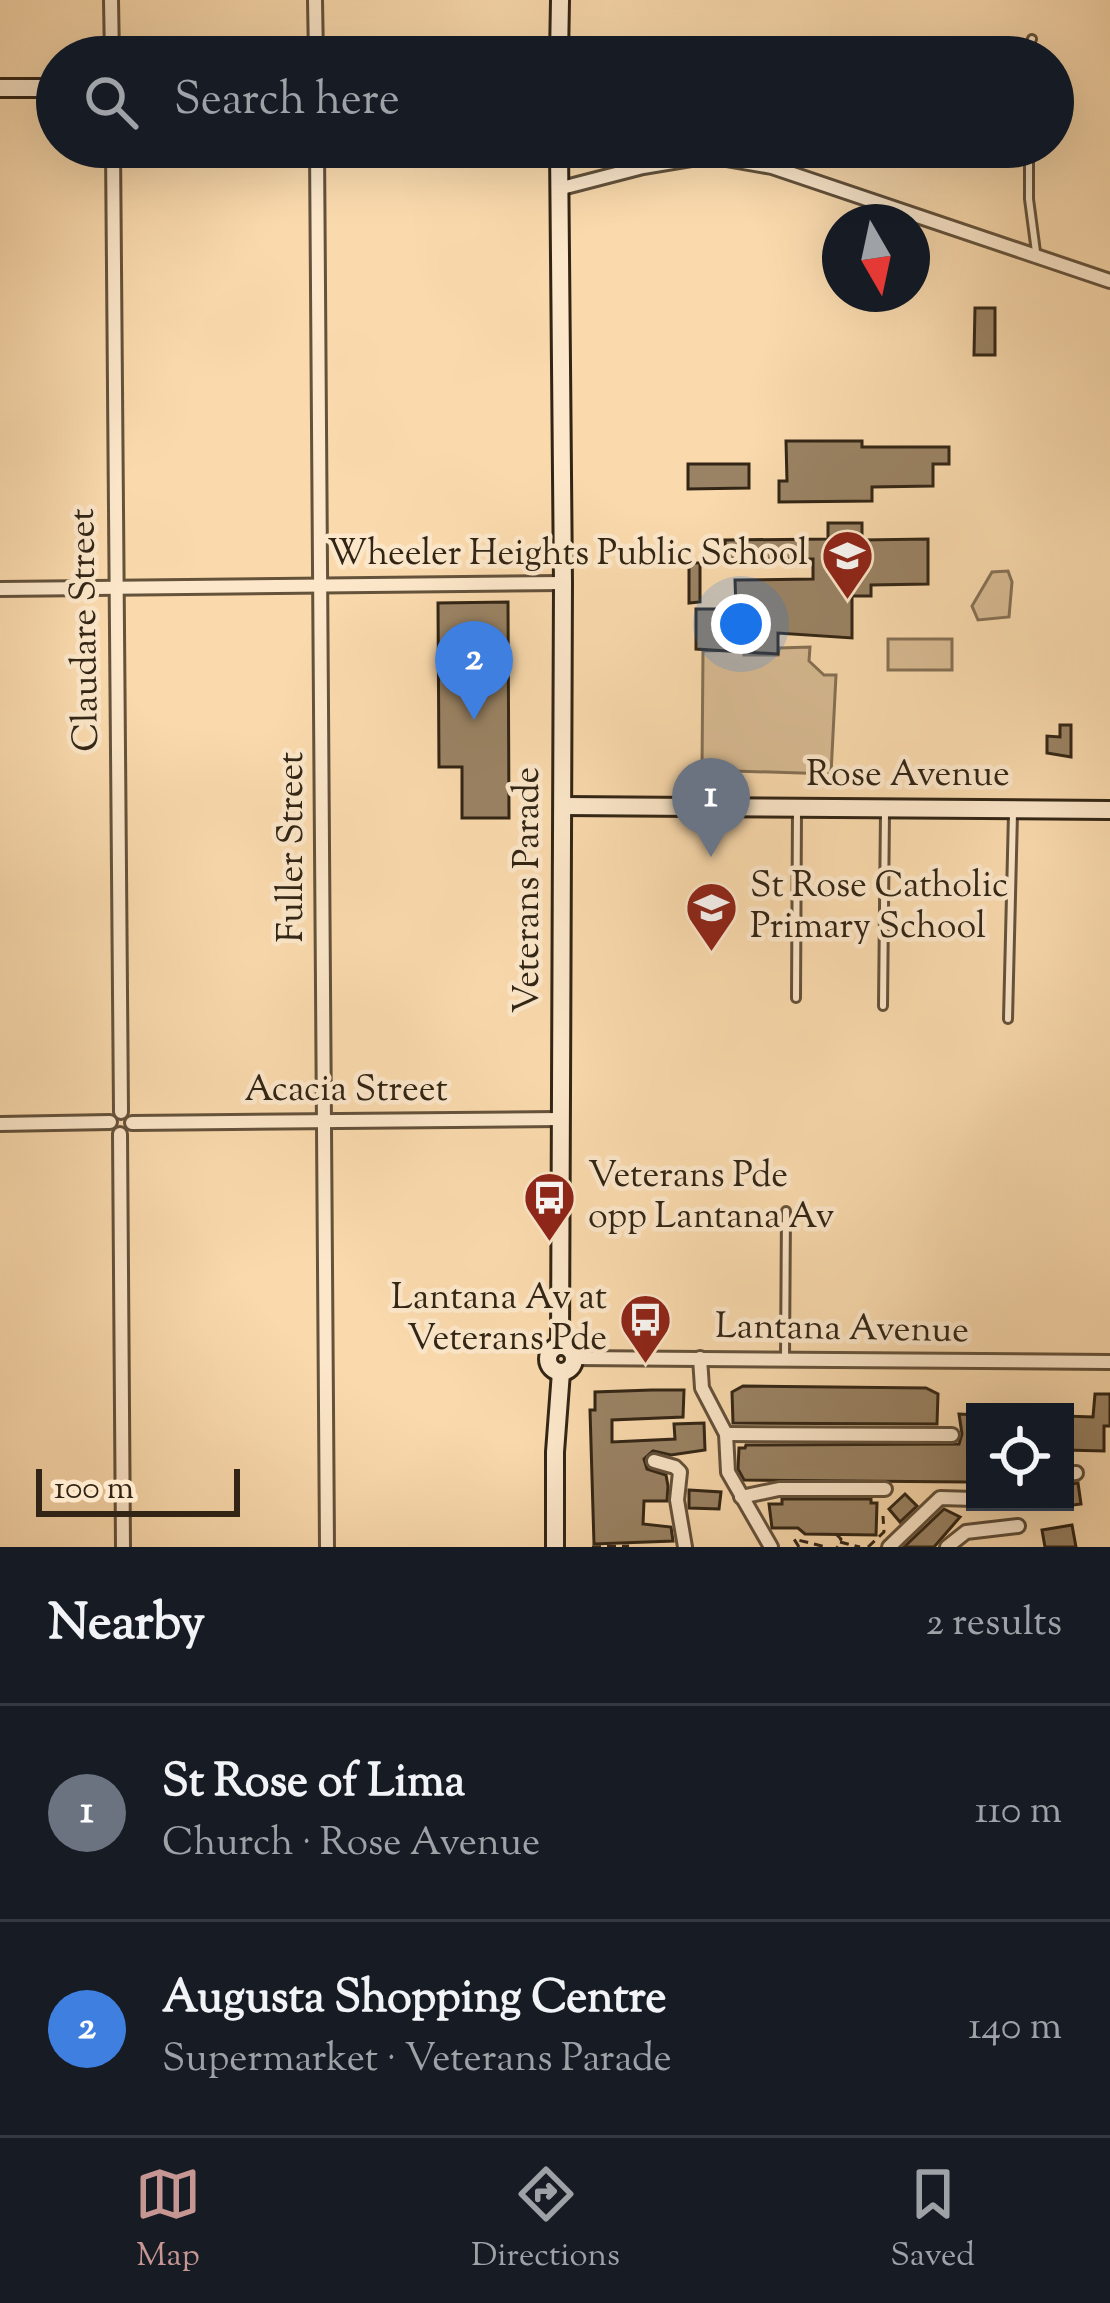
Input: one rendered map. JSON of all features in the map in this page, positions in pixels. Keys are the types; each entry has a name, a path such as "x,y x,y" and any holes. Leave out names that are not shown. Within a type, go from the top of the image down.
{"street":[{"path":"111,0 112,36"},
{"path":"315,0 316,36"},
{"path":"559,36 560,0"},
{"path":"0,88 36,88"},
{"name":"Claudare Street","path":"112,168 126,1117"},
{"name":"Fuller Street","path":"317,168 327,1547"},
{"name":"Veterans Parade","path":"555,1547 561,1372 552,1370 547,1358 551,1349 567,1352 560,1119 563,584 559,168"},
{"path":"558,190 639,168"},
{"path":"775,168 1110,281"},
{"path":"0,589 563,584"},
{"name":"Rose Avenue","path":"562,806 1110,810"},
{"path":"115,1114 126,1117 130,1130 120,1134 110,1122 115,1114"},
{"name":"Acacia Street","path":"126,1117 560,1119"},
{"path":"0,1124 110,1122"},
{"path":"120,1134 123,1547"},
{"name":"Lantana Avenue","path":"567,1352 1110,1362"},
{"path":"700,1358 702,1388 726,1434 728,1472 771,1547"},
{"path":"726,1434 952,1435"},
{"path":"654,1461 680,1472 677,1499 686,1547"},
{"path":"741,1496 779,1489 885,1489"},
{"path":"890,1547 940,1498 966,1499"},
{"path":"947,1547 966,1532 1018,1526"}],"lane":[{"path":"1030,168 1036,256"},
{"path":"796,998 797,808"},
{"path":"883,1006 886,808"},
{"path":"1008,1019 1013,809"},
{"path":"785,1359 786,1211"}],"path":[{"path":"868,1547 884,1532 883,1516"},
{"path":"848,1542 851,1532"},
{"path":"805,1534 806,1543"},
{"path":"820,1543 822,1534"},
{"path":"836,1534 839,1544 859,1545 866,1535"},
{"path":"799,1547 794,1539 826,1547"},
{"path":"592,1547 629,1546"}],"shaded area":[{"path":"1008,571 1012,582 1009,617 978,620 972,606 992,572"},
{"path":"888,639 952,639 952,670 888,670"},
{"path":"810,647 809,661 824,675 836,675 831,774 702,770 703,651 778,655 779,648"}],"building":[{"path":"975,308 995,308 995,355 974,355"},
{"path":"786,441 949,447 949,464 933,464 933,486 872,487 872,501 779,502 779,481 787,481"},
{"path":"688,464 749,464 749,488 688,489"},
{"path":"828,523 862,523 862,540 928,539 928,584 871,585 871,596 852,596 852,638 778,633 778,654 696,649 696,609 736,609 735,580 813,579 813,559 726,559 725,540 828,539"},
{"path":"689,563 700,563 700,602 689,603"},
{"path":"508,602 509,818 462,818 462,767 439,767 438,603"},
{"path":"1060,725 1071,725 1071,757 1047,753 1047,736 1060,737"},
{"path":"743,1386 926,1388 938,1394 937,1424 733,1423 732,1392"},
{"path":"684,1390 683,1417 612,1420 612,1442 675,1439 674,1424 704,1423 705,1450 671,1455 653,1451 644,1459 647,1469 666,1475 668,1486 667,1501 644,1501 643,1524 671,1527 673,1541 594,1544 590,1410 595,1410 595,1392"},
{"path":"1095,1394 1110,1394 1104,1451 1074,1450 1074,1416 1093,1417"},
{"path":"959,1414 966,1414 966,1482 744,1480 738,1469 739,1448 746,1445 959,1444"},
{"path":"1078,1483 1081,1504 1074,1505 1074,1484"},
{"path":"689,1490 721,1492 719,1509 689,1508"},
{"path":"905,1494 917,1506 900,1522 889,1509"},
{"path":"782,1499 871,1499 877,1503 876,1535 805,1534 798,1528 772,1528 769,1504 782,1504"},
{"path":"944,1509 960,1517 934,1547 904,1547"},
{"path":"1072,1525 1076,1547 1045,1547 1042,1530"}],"place":[{"name":"Wheeler Heights Public School","path":"847,601"},
{"name":"Augusta Shopping Centre","path":"474,720"},
{"name":"St Rose of Lima","path":"711,857"},
{"name":"St Rose Catholic Primary School","path":"711,954"},
{"name":"Veterans Pde opp Lantana Av","path":"549,1244"},
{"name":"Lantana Av at Veterans Pde","path":"646,1366"}]}
